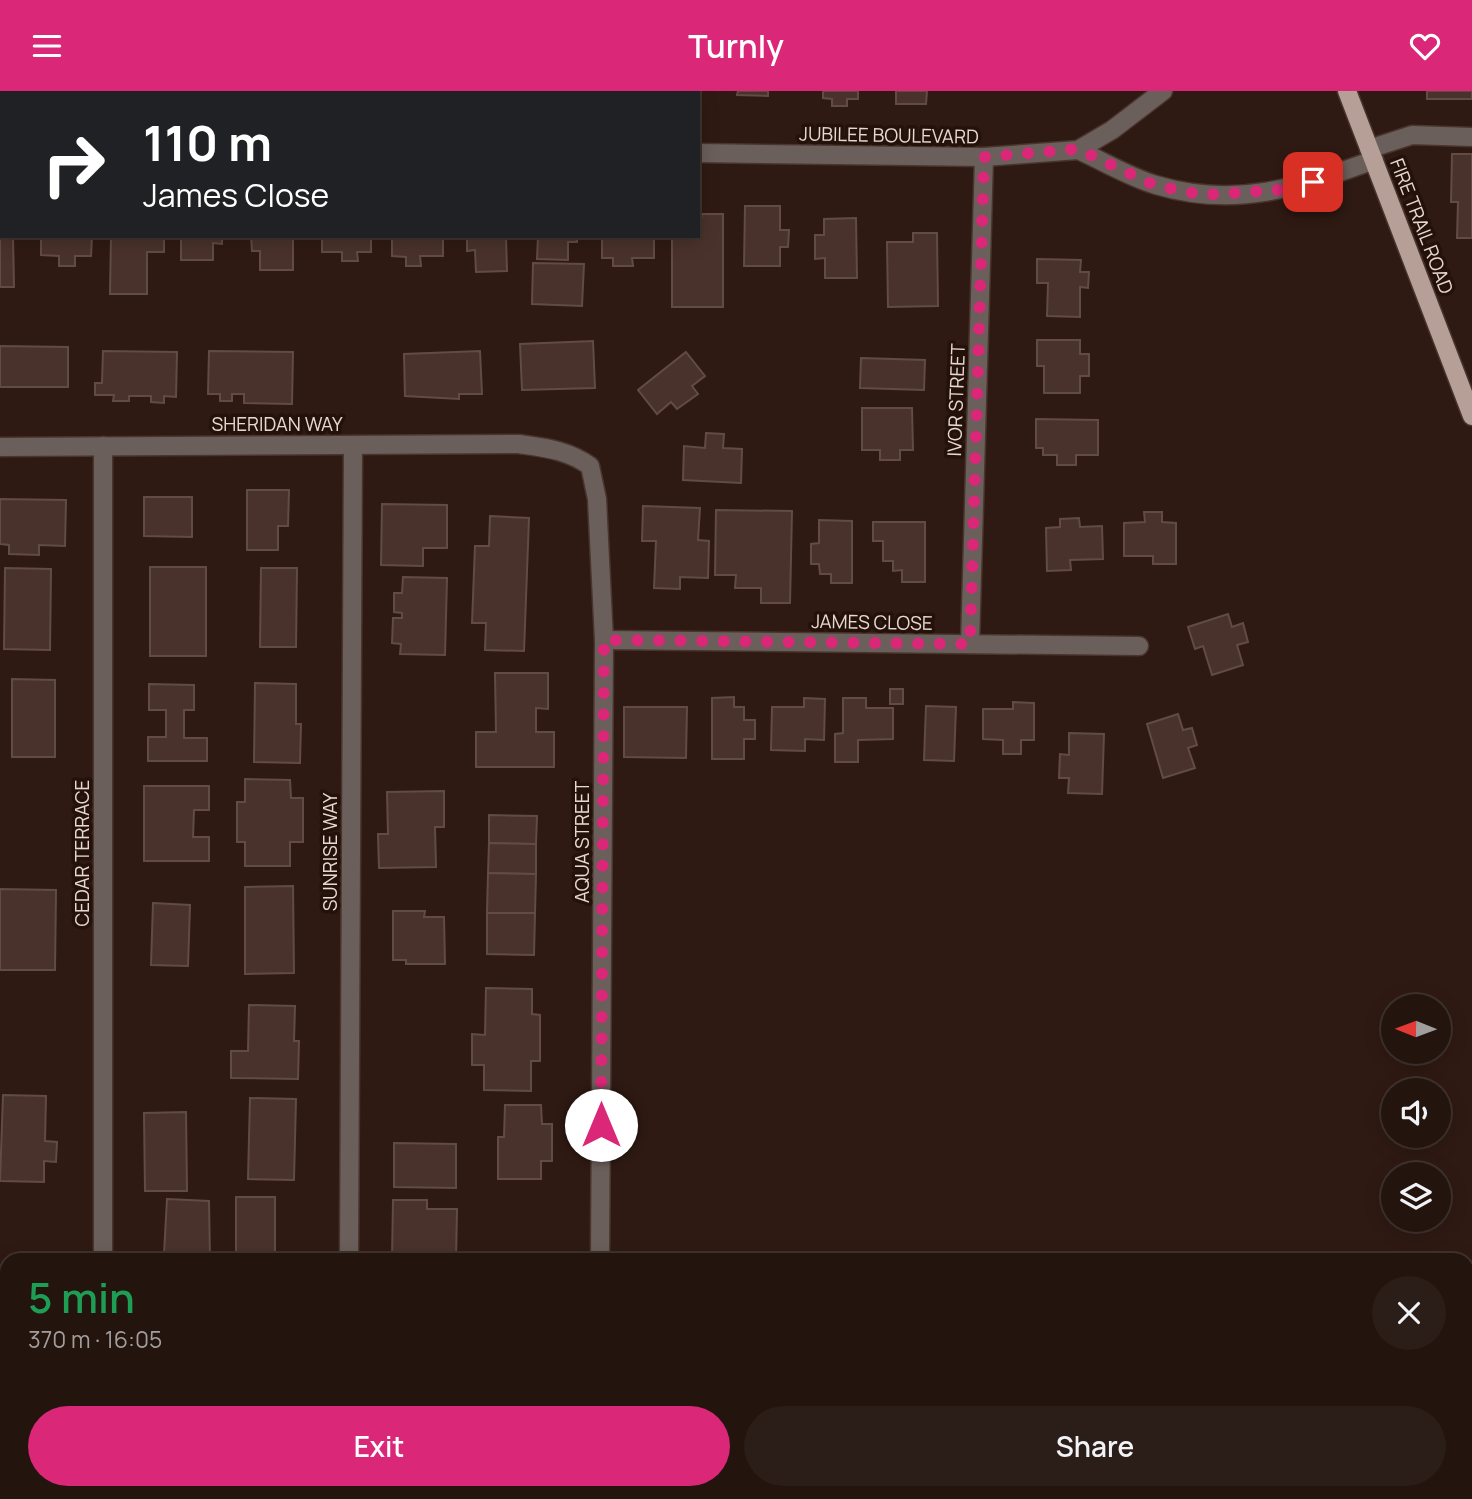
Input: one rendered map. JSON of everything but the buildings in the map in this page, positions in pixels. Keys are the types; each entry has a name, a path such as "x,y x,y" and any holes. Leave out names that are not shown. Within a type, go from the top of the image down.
{"main road":[{"name":"FIRE TRAIL ROAD","path":"1347,91 1472,416"}],"street":[{"name":"JUBILEE BOULEVARD","path":"700,153 984,157 1078,149 1112,130 1163,91"},
{"path":"1078,149 1154,185 1203,195 1293,189 1412,135 1472,137"},
{"name":"IVOR STREET","path":"970,644 984,157"},
{"name":"SHERIDAN WAY","path":"0,447 519,444 555,449"},
{"name":"SUNRISE WAY","path":"349,1253 354,445"},
{"name":"CEDAR TERRACE","path":"103,446 103,1253"},
{"name":"AQUA STREET","path":"555,449 574,455 590,466 597,499 604,640 600,1253"},
{"name":"JAMES CLOSE","path":"604,640 1139,646"}],"route":[{"path":"601,1125 604,640 970,644 984,157 1078,149 1154,185 1203,195 1293,189 1313,182"}]}
